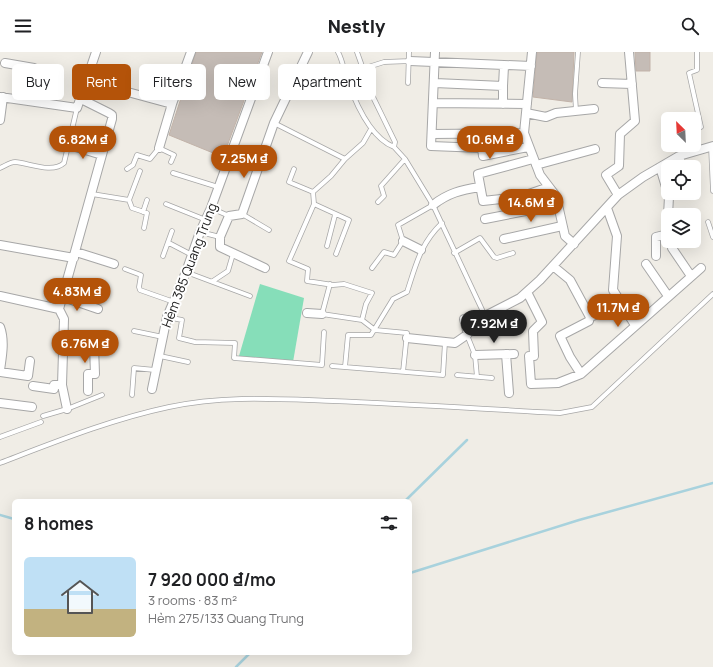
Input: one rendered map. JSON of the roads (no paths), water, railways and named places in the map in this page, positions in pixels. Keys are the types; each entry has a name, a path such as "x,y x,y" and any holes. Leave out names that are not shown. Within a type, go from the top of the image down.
{"street":[{"path":"92,64 96,52"},
{"path":"159,148 172,104 191,52"},
{"name":"Hẻm 385 Quang Trung","path":"152,389 167,317 186,272 200,232 211,208 268,52"},
{"path":"265,268 220,247 220,238 229,216 242,214 274,123 308,52"},
{"path":"435,52 436,61 431,146 482,148 483,156 528,147"},
{"path":"532,52 524,133 528,147 540,175 556,196 565,236 574,244"},
{"path":"618,195 606,175 619,166 620,134 636,121 629,52"},
{"path":"410,61 531,66"},
{"path":"5,63 34,68 29,101"},
{"path":"503,104 504,66"},
{"path":"434,83 503,86"},
{"path":"602,83 632,84"},
{"path":"131,93 172,104"},
{"path":"0,120 2,97 76,108 80,100"},
{"path":"67,409 62,385 64,320 59,309 92,194 112,115 83,100"},
{"path":"434,103 528,104"},
{"path":"526,113 546,117 556,113 594,109"},
{"path":"432,134 524,133"},
{"path":"69,145 102,155"},
{"path":"407,338 455,343 467,335 468,332 464,319 485,316 500,310 527,292 554,266 618,195 643,177 680,156 712,147"},
{"path":"549,187 520,197 484,202 482,199 478,174 595,149"},
{"path":"680,156 681,160"},
{"path":"660,167 669,197 668,208"},
{"path":"433,205 443,197 453,192 480,187"},
{"path":"485,219 557,205"},
{"path":"607,208 617,236 613,290 636,325"},
{"path":"504,239 562,226"},
{"path":"656,256 656,237 661,236"},
{"path":"403,241 421,250"},
{"path":"4,246 75,255 114,264"},
{"path":"672,248 691,276"},
{"path":"646,264 668,296"},
{"path":"554,266 570,280 590,318"},
{"path":"527,292 542,322 532,331 534,356 529,356 531,384 558,383 581,374 701,268"},
{"path":"0,296 59,309"},
{"path":"63,297 98,309"},
{"path":"307,313 322,314"},
{"path":"581,374 570,357 560,336 589,321 590,318 600,313"},
{"path":"0,327 3,347 0,371 28,376 30,361"},
{"path":"62,346 94,346 95,374 88,374 88,391"},
{"path":"475,355 510,354 509,393"},
{"path":"33,386 54,389 54,385 62,385"},
{"path":"0,403 32,407"}],"lane":[{"path":"338,52 348,83 371,129 386,144 394,147 405,159 433,205 454,253 485,316"},
{"path":"357,52 361,64"},
{"path":"408,83 410,61 409,52"},
{"path":"576,111 575,94 578,52"},
{"path":"697,52 697,70 689,73 698,112"},
{"path":"376,65 384,62 410,61"},
{"path":"374,100 395,142 394,147"},
{"path":"0,168 12,162 53,168 60,167 64,163 69,145 76,108"},
{"path":"274,123 345,159"},
{"path":"313,192 363,143 371,129"},
{"path":"712,147 713,191"},
{"path":"127,169 133,164 137,155 150,159 159,148 174,155 171,162"},
{"path":"378,202 384,196 381,186 405,159"},
{"path":"294,169 289,182 313,192"},
{"path":"140,171 129,200 132,208 147,213 144,228"},
{"path":"173,172 218,187"},
{"path":"313,192 314,204 290,261 308,269 307,281 344,284 372,293 366,304 362,320"},
{"path":"92,194 129,200"},
{"path":"143,212 147,200"},
{"path":"166,204 206,220"},
{"path":"314,204 335,215 349,220 336,254"},
{"path":"372,268 384,252 394,255 403,241 398,225 433,205"},
{"path":"211,208 229,216"},
{"path":"242,214 269,230"},
{"path":"327,246 335,215"},
{"path":"708,222 713,237"},
{"path":"345,368 348,335 371,335 393,299 407,292 421,250 430,234 442,223"},
{"path":"163,256 169,243 172,231"},
{"path":"200,232 220,238"},
{"path":"454,253 480,238 494,257 497,258 513,252"},
{"path":"169,243 192,255"},
{"path":"213,281 228,271 233,254"},
{"path":"125,269 141,275 140,290 174,302"},
{"path":"186,272 250,296"},
{"path":"330,284 322,314 362,320 375,330 407,333 403,372"},
{"path":"0,463 118,421 170,406 237,398 336,401 560,413 592,407 713,294"},
{"path":"167,317 182,320 179,338 195,342 235,343 234,358 322,365 324,332"},
{"path":"134,331 163,337"},
{"path":"467,335 475,355 477,377"},
{"path":"332,366 443,375 445,342"},
{"path":"160,356 188,362"},
{"path":"132,395 134,368 155,370"},
{"path":"457,375 492,378"},
{"path":"43,416 67,409 102,395"},
{"path":"0,437 41,422"}],"waterway":[{"path":"407,499 467,440"},
{"path":"412,572 579,520 713,483"},
{"path":"0,515 12,518"},
{"path":"236,667 248,655"}]}
